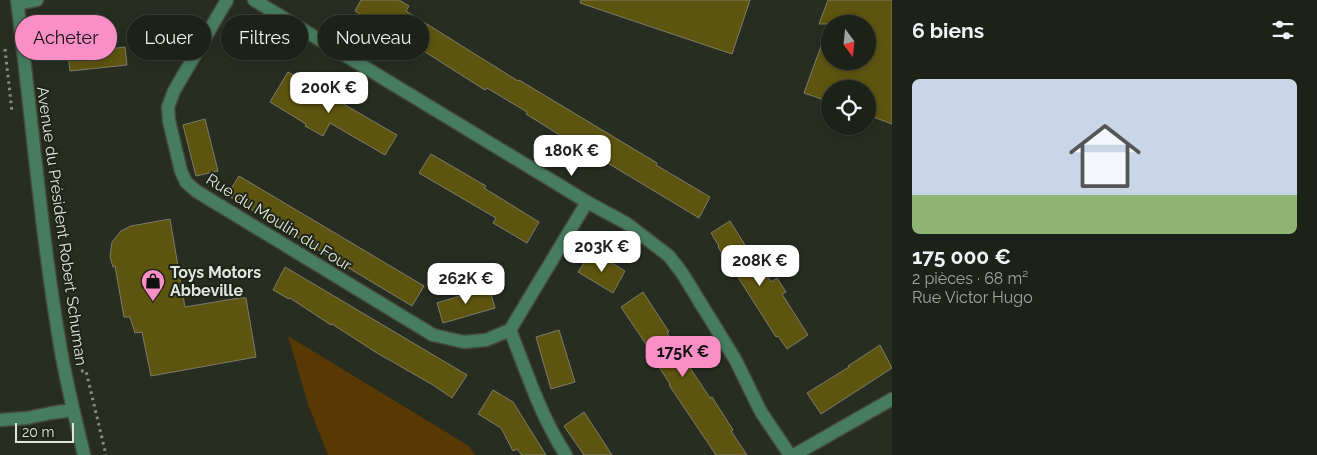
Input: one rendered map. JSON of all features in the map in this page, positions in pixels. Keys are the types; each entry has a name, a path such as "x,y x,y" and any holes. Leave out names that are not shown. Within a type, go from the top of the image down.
{"street":[{"path":"17,2 36,0"},
{"name":"Rue du Moulin du Four","path":"228,0 174,91 168,107 169,121 181,171 186,182 196,191 433,334 464,342 486,340 510,330"},
{"path":"254,0 587,202 626,223 669,256 682,273 730,352 762,412 790,455"},
{"name":"Avenue du Président Robert Schuman","path":"17,2 42,218 60,344 84,455"},
{"path":"566,455 555,438 536,397 510,330 587,202"},
{"path":"794,455 892,399"},
{"path":"0,420 27,418 73,410"}],"shaded area":[{"path":"288,336 469,446 475,455 328,455 309,407"}],"building":[{"path":"361,0 399,0 409,6 406,11 412,15 362,15 355,11"},
{"path":"581,0 750,0 732,54 580,3"},
{"path":"828,0 892,0 892,124 876,118 876,80 821,80 821,99 804,93 821,46 821,70 876,70 876,15 822,15"},
{"path":"429,25 710,197 699,218 607,161 555,132 526,114 527,112 487,88 485,90 429,54"},
{"path":"125,47 127,65 70,71 69,60 117,60 117,48"},
{"path":"288,72 397,135 385,155 330,123 323,136 270,102"},
{"path":"205,119 218,171 196,176 183,125"},
{"path":"431,154 486,186 484,188 539,222 527,243 493,223 496,218 419,173"},
{"path":"239,176 424,286 412,306 227,195"},
{"name":"Toys Motors Abbeville","path":"170,219 185,307 246,298 256,357 151,376 142,332 135,333 130,317 124,317 115,266 113,267 110,257 112,242 121,231 131,226"},
{"path":"730,221 757,264 759,263 771,282 777,278 786,292 782,294 808,335 787,349 778,336 776,337 711,233"},
{"path":"590,254 605,263 607,260 625,271 613,293 578,272"},
{"path":"285,267 467,375 452,398 290,298 273,290"},
{"path":"489,287 495,308 443,323 437,303"},
{"path":"643,292 669,332 667,333 710,398 712,397 747,455 716,455 669,385 657,364 671,355 656,359 621,307"},
{"path":"559,330 575,382 551,389 536,337"},
{"path":"880,345 892,368 821,414 807,393"},
{"path":"493,390 513,402 546,455 522,455 517,449 513,451 501,428 478,414"},
{"path":"584,412 612,455 584,455 564,426"}],"place":[{"name":"Toys Motors Abbeville","path":"153,302"}]}
